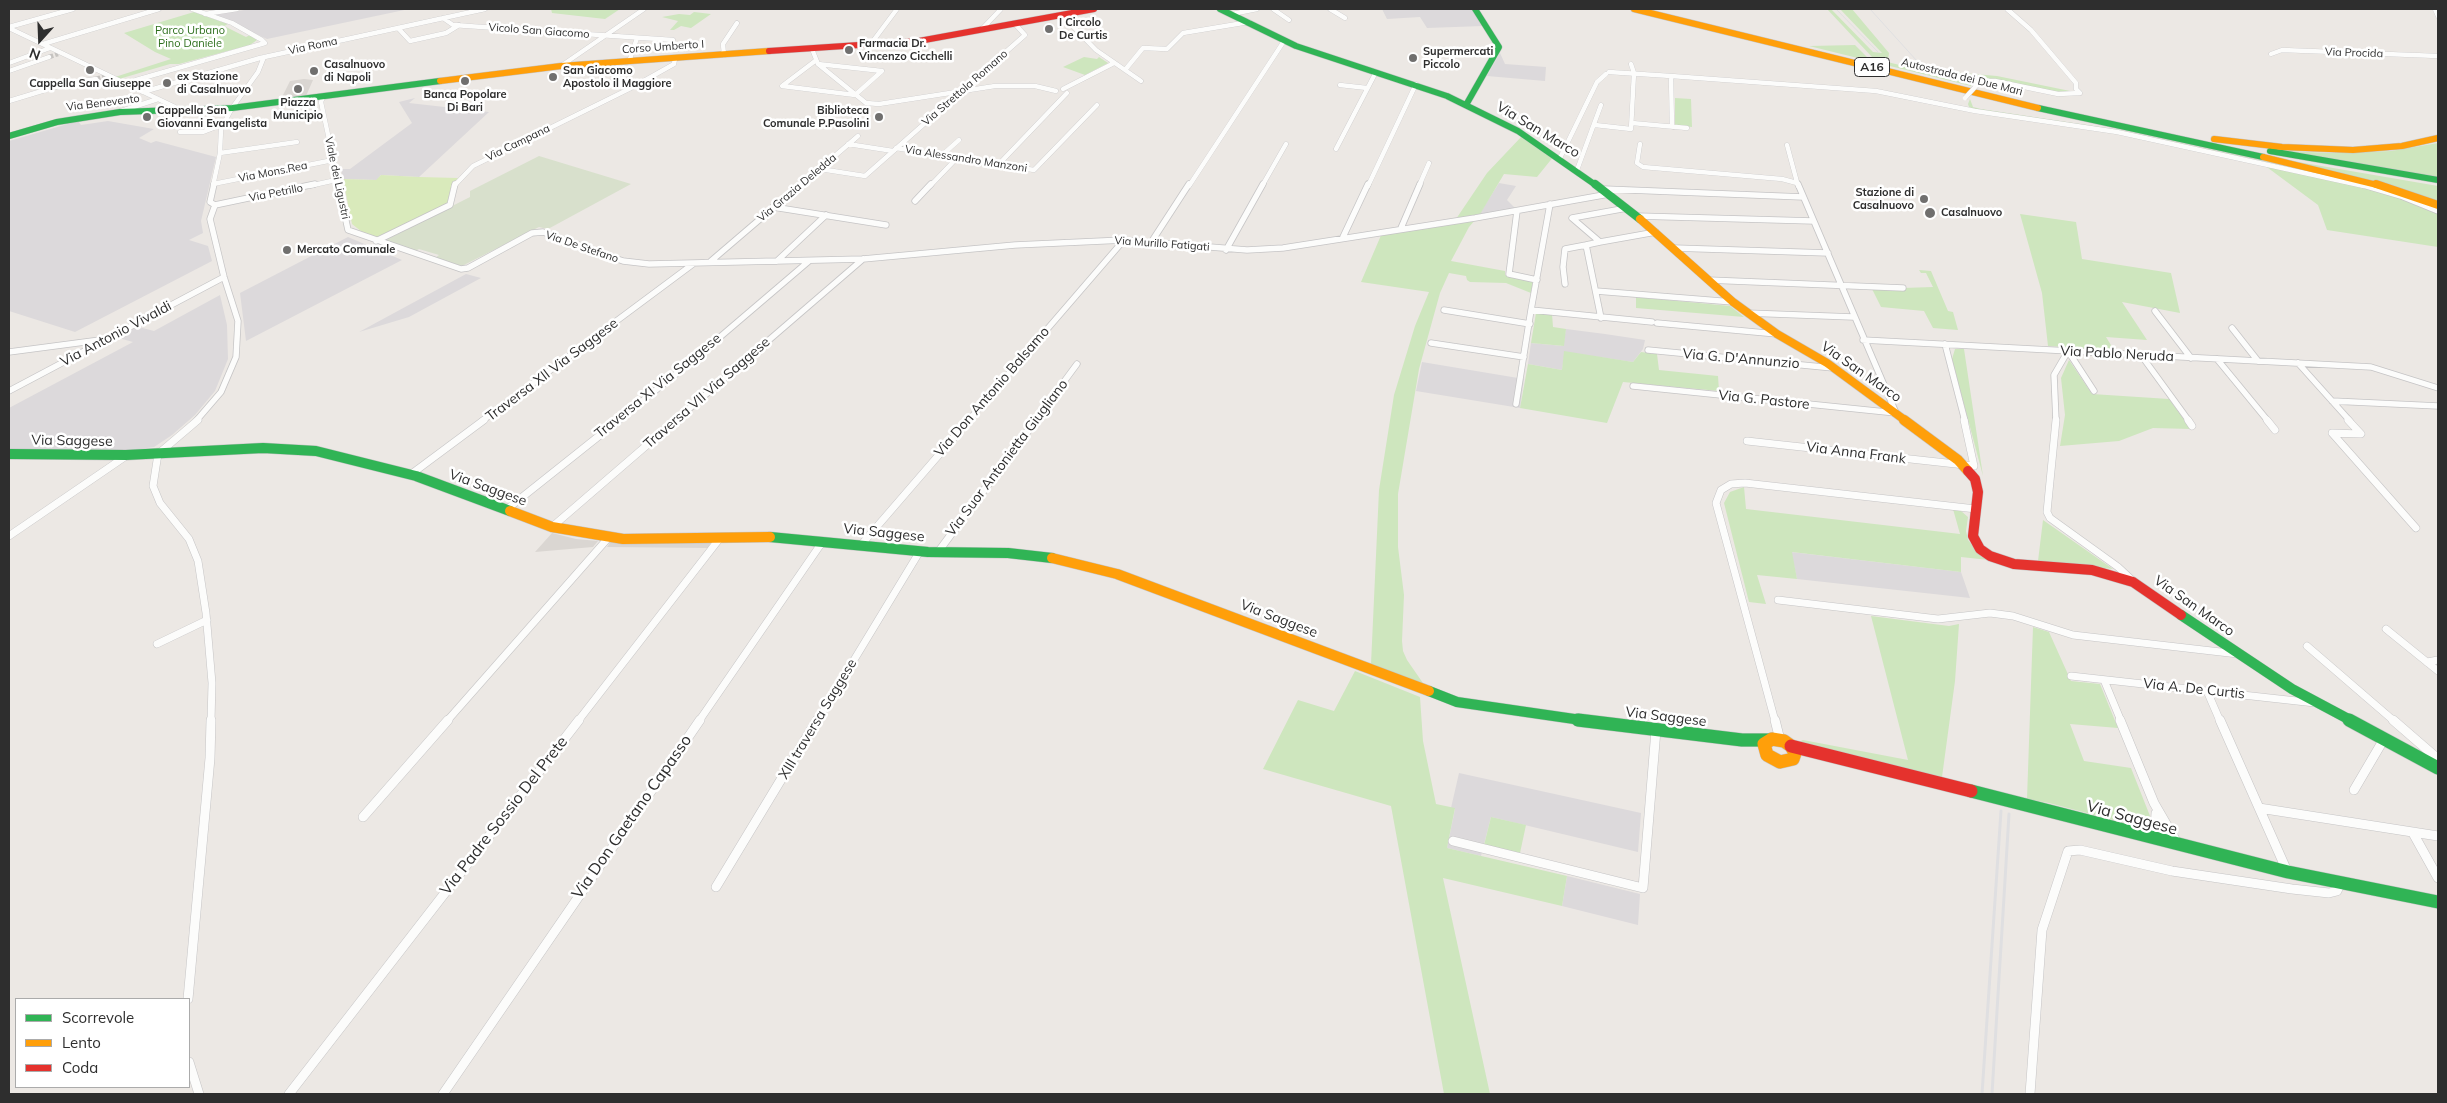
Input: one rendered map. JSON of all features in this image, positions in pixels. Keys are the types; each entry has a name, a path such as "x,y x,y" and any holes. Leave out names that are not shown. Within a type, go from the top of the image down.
{"main road":[{"name":"Corso Umberto I","path":"232,108 561,66 812,49 938,38 1094,9"},
{"name":"Via San Marco","path":"1220,9 1310,52 1416,84 1466,105 1518,131 1577,170 1637,216 1746,312 1833,368 1896,413 1964,466 1975,479 1978,492 1973,536 1980,549 1990,556 2014,564 2092,570 2133,582 2238,654 2318,704 2438,768"},
{"path":"1466,105 1499,47 1475,9"},
{"name":"Autostrada dei Due Mari","path":"1634,9 2110,122"},
{"name":"Autostrada dei Due Mari","path":"1644,9 2110,122"},
{"name":"Via Benevento","path":"9,136 57,122 120,112 232,108"},
{"path":"2110,122 2226,141 2314,149 2379,149 2438,138"},
{"path":"2110,122 2438,181"},
{"path":"2110,122 2364,180 2438,205"},
{"name":"Via Saggese","path":"9,454 126,456 263,448 316,451 350,458 410,475 552,526 583,534 609,537 777,537 920,551 1008,553 1067,560 1260,626 1457,702 1486,709 1742,740"},
{"path":"1742,740 1780,740 1791,746 1795,753 1790,761"},
{"path":"1742,740 1764,751 1775,760 1790,761 1820,755"},
{"path":"1764,751 1764,744 1769,740"},
{"name":"Via Saggese","path":"1791,746 1820,755 1938,782 2186,848 2340,884 2438,902"}],"street":[{"path":"9,28 73,9"},
{"path":"43,44 159,9"},
{"path":"128,85 136,80 265,43 232,24 192,9"},
{"path":"205,14 238,9"},
{"name":"Via Roma","path":"143,92 264,57 484,9"},
{"path":"561,66 644,9"},
{"path":"870,44 897,9"},
{"path":"981,30 1001,9"},
{"path":"1232,14 1257,9"},
{"path":"1273,9 1290,20"},
{"path":"1330,9 1344,18"},
{"path":"1956,108 1977,85 1986,81 2069,95 2079,94 2076,89 2076,83 2037,38 2007,9"},
{"path":"2435,9 2438,16"},
{"path":"1062,15 1074,25 1096,50 1140,81"},
{"name":"Vicolo San Giacomo","path":"443,18 449,24 459,25 672,40"},
{"path":"1125,70 1143,48 1167,49 1183,33 1249,22"},
{"path":"724,55 725,50 722,44 737,23"},
{"name":"Via Strettola Romano","path":"820,169 865,176 1025,35 1015,24"},
{"path":"398,28 410,41 446,34 459,25"},
{"path":"9,28 106,76 175,106 175,110"},
{"path":"629,62 637,38"},
{"path":"122,82 262,40"},
{"path":"1152,241 1284,41"},
{"path":"9,63 50,48"},
{"path":"812,49 817,62 866,103 879,104 961,90 1025,85 1056,91 1059,94 1067,93"},
{"name":"Via Procida","path":"2271,54 2282,50 2438,56"},
{"path":"9,71 49,57"},
{"path":"188,998 210,758 212,683 207,620 198,561 189,538 160,502 153,486 158,454 200,417 221,392 236,357 238,322 224,277 210,219 215,206 210,202 224,124 232,108 258,72 264,57"},
{"name":"Via Campana","path":"376,241 450,205 455,183 473,166 489,156 632,87 674,64 675,59"},
{"path":"817,62 882,71 855,95 782,86 817,62"},
{"path":"1056,91 1114,62"},
{"path":"1595,125 1631,129 1634,73 1632,64"},
{"path":"1336,148 1376,72"},
{"path":"1560,158 1597,82 1608,73 1634,73 1876,91 1956,108 2151,138 2352,182 2401,196 2438,211"},
{"path":"1672,76 1672,127"},
{"path":"9,102 65,84 96,79"},
{"path":"1343,237 1416,84"},
{"path":"1340,85 1367,88"},
{"path":"998,165 1070,91 1063,89"},
{"name":"Viale dei Ligustri","path":"322,97 321,102 347,227 352,232 376,241"},
{"path":"120,112 158,99"},
{"name":"Via Alessandro Manzoni","path":"895,150 998,165 1038,168 1098,105"},
{"path":"1577,170 1601,105"},
{"path":"1632,123 1687,128"},
{"path":"180,132 203,132 224,124"},
{"path":"848,144 858,136"},
{"path":"941,156 959,140"},
{"path":"220,153 296,142"},
{"name":"Via Grazia Deledda","path":"711,261 848,144 895,150"},
{"path":"1226,250 1286,144"},
{"path":"1640,144 1638,164 1643,167 1782,179 1797,183"},
{"path":"1787,145 1797,183 1828,253 1853,317 1896,413"},
{"path":"915,201 956,159"},
{"name":"Via Mons.Rea","path":"213,184 333,160"},
{"path":"1401,228 1429,163"},
{"name":"Via Petrillo","path":"215,206 336,180"},
{"name":"Via Murillo Fatigati","path":"711,261 863,259 1015,245 1124,240 1152,241 1226,250 1283,248 1517,211 1607,192 1803,197"},
{"path":"1516,404 1550,204"},
{"path":"773,207 886,226"},
{"path":"1600,242 1572,218 1626,208"},
{"path":"1517,211 1509,274 1537,280"},
{"path":"777,261 826,215"},
{"path":"1637,216 1813,222"},
{"name":"Via De Stefano","path":"376,241 461,269 468,268 532,234 543,232 623,261 649,264 693,264 711,261"},
{"path":"1565,284 1563,267 1565,249 1656,232"},
{"name":"Via Don Antonio Balsamo","path":"861,545 1124,240"},
{"path":"1586,245 1601,318"},
{"path":"1674,248 1828,253"},
{"name":"Traversa VII Via Saggese","path":"552,526 863,259"},
{"name":"Traversa XI Via Saggese","path":"506,510 686,366 809,261"},
{"name":"Traversa XII Via Saggese","path":"410,475 693,264"},
{"name":"Via Antonio Vivaldi","path":"9,390 224,277"},
{"path":"1708,280 1903,288"},
{"path":"1596,291 1733,302"},
{"path":"1444,310 1530,324"},
{"path":"1531,310 1778,334"},
{"path":"2155,311 2191,358"},
{"path":"1746,312 1853,317"},
{"path":"2232,328 2258,361"},
{"path":"9,352 106,339"},
{"name":"Via Pablo Neruda","path":"1863,340 2371,367 2438,388"},
{"path":"1431,342 1524,357"},
{"path":"1945,344 1975,462 1974,466 1964,466"},
{"name":"Via G. D'Annunzio","path":"1648,350 1833,368"},
{"path":"2094,391 2068,351 2054,375 2056,411 2047,512 2050,518 2118,567 2133,582"},
{"path":"2141,355 2192,426"},
{"path":"2217,359 2275,430"},
{"path":"2298,363 2361,434 2332,433 2416,528"},
{"name":"Via Suor Antonietta Giugliano","path":"938,552 1077,364"},
{"name":"Via G. Pastore","path":"1633,386 1896,413"},
{"path":"2332,401 2438,406"},
{"name":"Via Anna Frank","path":"1747,441 1964,466"},
{"path":"9,536 126,456"},
{"path":"1780,740 1716,503 1721,490 1731,484 1745,483 1976,509"},
{"path":"362,817 609,537"},
{"name":"Via Padre Sossio Del Prete","path":"289,1094 720,538"},
{"name":"Via Don Gaetano Capasso","path":"443,1094 823,541"},
{"name":"XIII traversa Saggese","path":"716,887 920,551"},
{"path":"1778,600 1938,619 1990,613 2013,616 2074,635 2238,654"},
{"path":"157,644 207,620"},
{"path":"2386,629 2438,671"},
{"path":"2307,646 2438,759"},
{"path":"2427,662 2438,660"},
{"name":"Via A. De Curtis","path":"2071,676 2318,704"},
{"path":"2104,680 2154,803 2168,832 2186,848"},
{"path":"2207,691 2288,872"},
{"path":"1453,841 1643,888 1656,730"},
{"path":"2354,790 2384,739"},
{"path":"2035,808 2147,831 2155,829 2157,825 2154,803"},
{"path":"2259,808 2438,836"},
{"path":"2413,832 2438,878"},
{"path":"2030,1094 2042,930 2068,851 2080,850 2172,871 2292,889 2329,893 2337,891 2340,884"},
{"path":"190,1065 199,1094"}],"shaded area":[{"path":"250,9 409,9 267,39 214,15"},
{"path":"1382,9 1473,9 1483,26 1427,28 1420,17 1387,19"},
{"path":"1500,53 1505,64 1546,67 1545,81 1487,76"},
{"name":"Piazza Municipio","path":"313,80 306,96 281,99 290,81"},
{"path":"415,98 409,103 489,112 419,177 381,175 377,180 343,179 341,169 350,169 412,123 399,102"},
{"path":"78,121 81,125 108,121 154,129 139,138 151,143 156,141 216,157 201,221 203,233 189,240 208,246 212,261 75,332 9,311 9,141"},
{"path":"1499,183 1516,186 1507,200 1515,208 1478,216"},
{"path":"348,237 402,260 246,341 240,293"},
{"path":"466,274 481,278 409,317 359,332"},
{"path":"220,295 227,325 228,359 215,391 195,415 172,435 154,447 132,450 9,450 9,408 133,342 115,337 135,326 154,331"},
{"path":"1566,329 1645,340 1643,349 1633,362 1565,352 1562,370 1528,364 1531,343 1563,346"},
{"path":"1422,362 1524,379 1520,408 1416,391"},
{"path":"552,533 576,539 598,541 593,547 535,552"},
{"path":"611,541 711,542 708,548 607,547"},
{"path":"1791,552 1961,572 1970,598 1797,579"},
{"path":"1459,773 1641,813 1638,852 1491,817 1481,856 1447,848 1455,809 1451,808"},
{"path":"1567,876 1640,894 1638,925 1562,906"}],"green space":[{"path":"551,9 620,9 605,19 552,13"},
{"path":"1827,9 1831,9 1873,52 1882,53 1840,9 1852,9 1889,53 1888,60 1872,57"},
{"name":"Parco Urbano Pino Daniele","path":"194,12 228,24 224,26 246,37 250,35 257,40 250,45 179,64 170,64 119,79 115,77 171,59 155,52 124,33"},
{"path":"694,12 711,14 691,28 681,26 674,30 670,30 678,21 662,17 679,14 690,15"},
{"path":"1855,45 1867,57 1916,69 1997,76 2075,92 2051,92 1990,79 1975,81 1971,86 1809,46"},
{"path":"1084,57 1097,59 1099,57 1108,63 1085,75 1063,67"},
{"path":"1675,98 1691,99 1692,127 1675,125"},
{"path":"1970,99 1973,107 1981,109 2120,130 2358,181 2420,200 2438,209 2368,185 2323,174 2125,132 1976,110 1969,107"},
{"path":"1522,136 1554,156 1537,177 1504,174 1479,216 1456,219 1487,173"},
{"path":"2438,143 2438,177 2284,151 2332,153 2391,151"},
{"path":"539,156 631,184 548,229 539,227 462,266 435,258 439,255 419,249 415,251 386,240 470,197 470,191"},
{"path":"2269,157 2438,186 2438,202 2389,185"},
{"path":"2260,162 2383,191 2438,212 2438,247 2327,230 2318,205"},
{"path":"381,175 458,178 452,185 447,205 378,238 362,232 352,224 343,179 376,180"},
{"path":"2020,214 2076,222 2082,259 2171,273 2180,313 2122,302 2147,340 2106,337 2114,350 2048,346 2042,293"},
{"path":"1476,219 1469,227 1451,261 1505,271 1505,275 1533,281 1531,293 1506,283 1470,282 1466,276 1449,273 1440,293 1419,369 1398,494 1398,547 1404,595 1403,651 1425,686 1371,664 1379,490 1394,395 1415,326 1429,292 1361,282 1382,233"},
{"path":"1919,270 1931,271 1948,311 1953,312 1958,330 1933,328 1924,311 1881,307 1872,289 1933,287 1926,273 1921,273"},
{"path":"1636,297 1730,306 1744,317 1636,308"},
{"path":"1536,313 1552,314 1553,327 1566,329 1564,346 1531,343"},
{"path":"1955,349 1964,349 1983,476 1952,359"},
{"path":"1564,351 1633,362 1641,352 1657,354 1659,370 1718,376 1719,391 1623,382 1607,423 1520,408 1528,364 1562,370"},
{"path":"2069,360 2092,394 2169,399 2191,429 2153,428 2119,441 2060,446 2065,415 2061,378"},
{"path":"1744,487 1746,509 1960,534 1953,509 1961,511 1968,517 1966,531 1968,540 1976,550 1989,560 1961,557 1961,572 1792,552 1797,579 1757,575 1766,604 1749,602 1724,503 1730,492"},
{"path":"2043,520 2113,569 2038,561"},
{"path":"1871,616 1949,626 1959,624 1955,681 1942,777 1796,743 1803,740 1908,760"},
{"path":"2033,627 2049,632 2071,681 2100,684 2118,728 2070,724 2084,761 2131,768 2150,816 2151,824 2148,826 2136,826 2027,799"},
{"path":"1355,671 1420,697 1423,741 1436,804 1455,808 1447,848 1567,876 1562,906 1443,878 1490,1094 1444,1094 1391,806 1263,769 1298,700 1334,711"},
{"path":"1491,817 1526,825 1520,853 1484,845"}],"tunnel":[{"path":"49,57 58,54"},
{"path":"96,79 105,76"}],"railway":[{"path":"1836,9 1878,52"},
{"path":"1870,9 1917,61"},
{"path":"1982,1094 2001,811"},
{"path":"1992,1094 2009,814"}],"traffic: fast":[{"path":"1220,9 1296,46 1447,96 1518,131 1577,170 1640,219"},
{"path":"1466,105 1499,47 1475,9"},
{"path":"9,136 57,122 120,112 232,108 440,81"},
{"path":"2038,108 2263,157"},
{"path":"2270,151 2438,180"},
{"path":"9,454 126,455 263,448 316,451 416,476 510,511"},
{"path":"770,537 928,552 1008,553 1052,558"},
{"path":"2181,615 2292,689 2438,768"},
{"path":"1429,691 1457,702 1520,713 1742,740 1769,740"},
{"path":"1971,791 2288,872 2438,902"}],"traffic: slow":[{"path":"1634,9 2038,108"},
{"path":"440,81 561,66 769,51"},
{"path":"2214,139 2282,147 2353,150 2402,146 2438,138"},
{"path":"2263,157 2391,188 2438,205"},
{"path":"1640,219 1733,302 1777,334 1827,363 1958,460 1968,471"},
{"path":"510,511 552,527 623,539 770,537"},
{"path":"1052,558 1067,560 1117,574 1429,691"},
{"path":"1772,739 1784,741 1791,746 1795,753 1793,759 1780,762 1767,755 1764,744 1772,739"}],"traffic: jam":[{"path":"769,51 919,41 1094,9"},
{"path":"1968,471 1975,479 1978,492 1973,536 1980,549 1990,556 2014,564 2092,570 2133,582 2181,615"},
{"path":"1791,746 1820,755 1971,791"}],"place":[{"name":"I Circolo De Curtis","path":"1049,29"},
{"name":"Farmacia Dr. Vincenzo Cicchelli","path":"849,50"},
{"name":"Supermercati Piccolo","path":"1413,58"},
{"name":"Cappella San Giuseppe","path":"90,70"},
{"name":"Casalnuovo di Napoli","path":"314,71"},
{"name":"San Giacomo Apostolo il Maggiore","path":"553,77"},
{"name":"Banca Popolare Di Bari","path":"465,81"},
{"name":"ex Stazione di Casalnuovo","path":"167,83"},
{"name":"Piazza Municipio","path":"298,89"},
{"name":"Cappella San Giovanni Evangelista","path":"147,117"},
{"name":"Biblioteca Comunale P.Pasolini","path":"879,117"},
{"name":"Stazione di Casalnuovo","path":"1924,199"},
{"name":"Casalnuovo","path":"1930,213"},
{"name":"Mercato Comunale","path":"287,250"}]}
